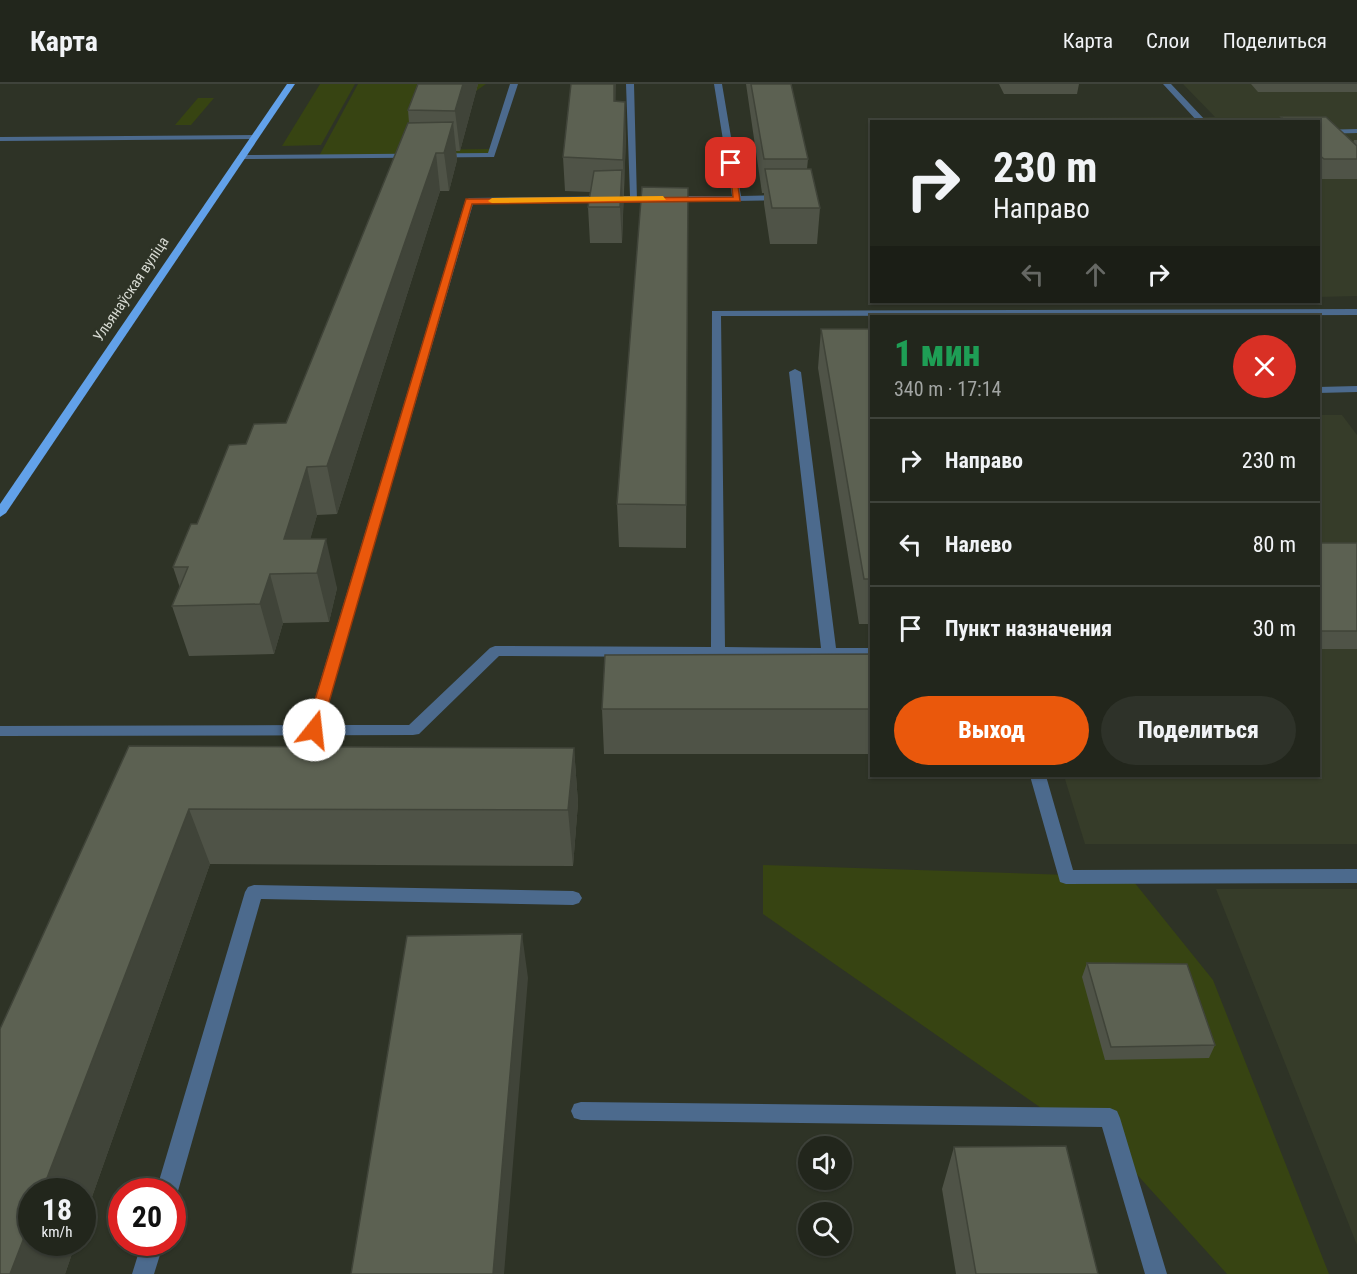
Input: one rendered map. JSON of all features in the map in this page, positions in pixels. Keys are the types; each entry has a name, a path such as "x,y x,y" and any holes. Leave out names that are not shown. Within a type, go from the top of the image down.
{"main road":[{"name":"Ульянаўская вуліца","path":"0,513 291,84"}],"lane":[{"path":"241,157 491,156 514,84"},
{"path":"314,730 469,201 640,199 630,84"},
{"path":"718,84 737,199"},
{"path":"1167,84 1201,120"},
{"path":"1320,132 1357,131"},
{"path":"0,139 254,137"},
{"path":"657,199 794,198"},
{"path":"964,303 968,313"},
{"path":"718,652 716,313 1357,312"},
{"path":"795,372 829,653"},
{"path":"1320,390 1357,389"},
{"path":"0,730 412,730 495,651 870,653"},
{"path":"1038,777 1066,877 1357,876"},
{"path":"171,1178 254,892 573,898"},
{"path":"581,1111 1110,1118 1156,1274"},
{"path":"143,1274 149,1256"}],"shaded area":[{"path":"1183,84 1357,84 1357,296 1320,297 1320,120 1011,120 1010,118 1215,117"},
{"path":"1320,415 1342,415 1357,435 1357,844 1085,844 1064,777 1320,777"},
{"path":"1216,889 1357,889 1357,1245"}],"green space":[{"path":"320,84 355,84 321,145 282,146"},
{"path":"358,84 486,84 476,91 434,92 414,150 493,149 491,155 319,156"},
{"path":"198,98 214,98 191,125 175,125"},
{"path":"763,865 1130,877 1213,980 1329,1274 1227,1274 1122,1158 1110,1118 1054,1117 763,914"}],"building":[{"path":"418,84 463,84 455,111 408,110"},
{"path":"571,84 614,84 614,101 625,102 623,160 563,157"},
{"path":"751,84 791,84 808,159 764,159"},
{"path":"1281,117 1326,117 1357,146 1357,159 1324,159 1320,156 1320,120 1284,120"},
{"path":"453,122 444,153 436,153 327,466 307,467 284,539 326,539 317,573 270,574 260,604 172,606 188,567 173,567 191,524 197,524 229,445 246,444 254,424 286,423 408,123"},
{"path":"765,169 811,169 820,208 772,208"},
{"path":"622,170 620,207 588,207 594,171"},
{"path":"642,187 688,188 686,505 617,504"},
{"path":"821,329 870,329 870,579 864,579"},
{"path":"1320,543 1357,543 1357,631 1320,631"},
{"path":"870,654 870,709 602,709 605,655"},
{"path":"129,746 574,748 568,810 189,809 47,1178 18,1178 18,1253 10,1274 0,1274 0,1029"},
{"path":"522,934 493,1274 351,1274 407,936"},
{"path":"1087,963 1187,964 1215,1045 1111,1047"},
{"path":"1066,1146 1098,1274 976,1274 954,1147"}],"slow traffic":[{"path":"492,201 663,199"}],"route":[{"path":"314,730 469,201 737,199 731,163"}]}
